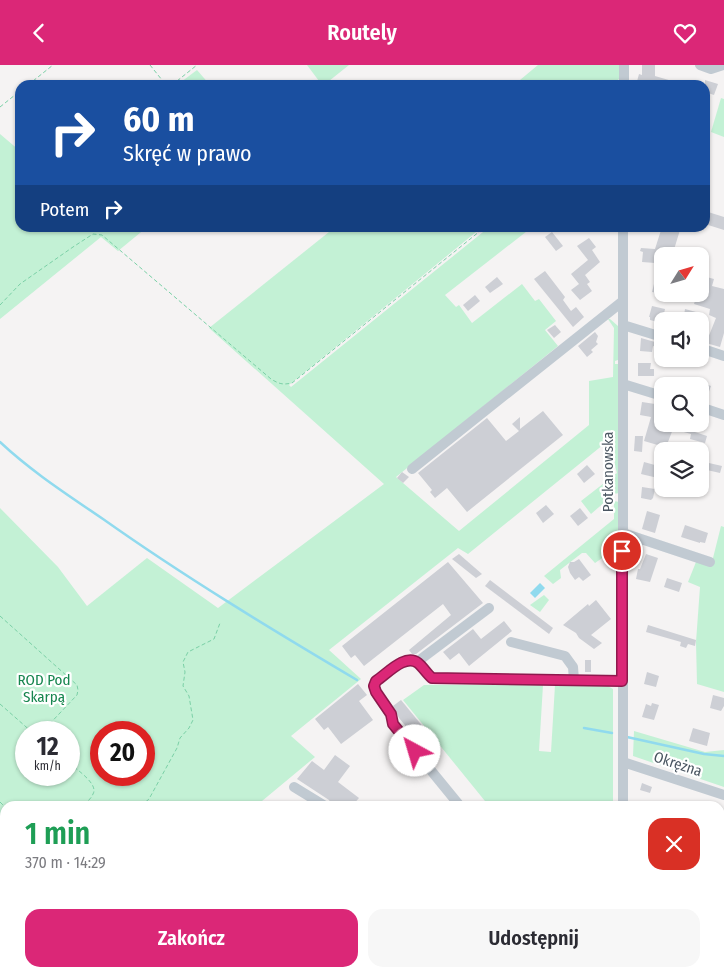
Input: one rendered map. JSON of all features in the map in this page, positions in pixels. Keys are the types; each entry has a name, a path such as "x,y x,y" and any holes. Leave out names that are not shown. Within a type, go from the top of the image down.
{"street":[{"path":"624,65 624,80"},
{"path":"700,65 711,69 723,65"},
{"name":"Potkanowska","path":"623,232 623,801"},
{"path":"412,469 623,301"},
{"path":"623,325 654,335"},
{"path":"709,351 724,356"},
{"path":"623,384 654,394"},
{"path":"709,410 724,415"},
{"path":"623,533 710,562"},
{"path":"417,663 489,608"},
{"path":"511,642 565,656 573,667 574,680"},
{"path":"456,801 393,724 391,714 376,692 374,686 376,681 403,662 410,660 417,663 432,678 622,681"},
{"name":"Okrężna","path":"623,761 724,795"},
{"path":"294,787 317,801"}],"path":[{"path":"34,80 53,65"},
{"path":"150,65 162,80"},
{"path":"178,80 197,65"},
{"path":"0,107 15,95"},
{"path":"0,305 20,284 73,247 93,234 102,235 271,379 280,384 286,384 292,383 479,232"},
{"path":"0,616 77,685 77,695 52,721"},
{"path":"147,801 177,748 180,738 193,720 189,696 183,686 185,673 183,662 188,651 214,639 220,623"},
{"path":"0,704 19,721"},
{"path":"80,773 93,784 95,789 87,801"}],"green space":[{"path":"307,65 349,65 330,80 318,80"},
{"path":"538,65 619,65 618,80 520,80"},
{"path":"197,70 206,80 184,80"},
{"path":"721,98 724,99 724,137 711,132"},
{"path":"0,134 15,147 15,232 141,232 118,251 101,237 0,319"},
{"name":"ROD Pod Skarpą","path":"329,232 476,232 289,385 291,387 483,232 526,232 445,295 456,307 459,305 472,323 522,284 535,301 539,299 556,321 545,330 558,346 396,477 459,531 589,425 589,381 613,377 614,328 608,319 618,326 618,360 615,361 615,364 619,364 619,493 614,494 591,514 581,501 617,473 614,436 468,554 458,548 329,650 361,679 291,736 315,757 262,801 0,801 0,508 58,567 87,606 147,558 218,608 384,484 209,328"},
{"path":"614,501 619,502 619,551 608,554 595,563 586,553 582,553 560,570 561,578 553,584 544,576 614,519"},
{"path":"721,526 724,527 724,692 697,684 696,642 700,587 688,582 696,562 711,566"},
{"path":"544,595 549,600 540,612 530,605"},
{"path":"424,685 543,685 539,751 551,752 555,685 606,685 613,689 613,801 485,801 403,700"},
{"path":"634,731 705,752 724,750 724,787 633,756"}],"water":[{"path":"540,583 545,588 535,598 530,593"}],"building":[{"path":"642,65 655,65 655,76 669,80 637,80 639,74 642,75"},
{"path":"710,82 718,84 714,95 710,94"},
{"path":"710,213 724,217 724,230 710,226"},
{"path":"552,232 563,246 556,251 545,237"},
{"path":"660,232 679,232 675,247 656,247"},
{"path":"589,238 596,247 592,250 600,262 585,275 590,282 587,284 592,291 580,300 571,290 579,284 571,274 588,260 577,246"},
{"path":"641,248 654,249 654,263 642,262 643,252 640,251"},
{"path":"545,271 565,297 563,300 571,311 576,307 584,317 573,327 534,279"},
{"path":"497,277 503,284 490,293 485,287"},
{"path":"709,278 714,279 712,286 724,289 724,333 720,347 709,344 709,336 716,318 709,315 710,309 694,304 709,303"},
{"path":"475,295 480,301 468,311 463,305"},
{"path":"652,306 665,309 664,312 654,312 654,321 650,320"},
{"path":"685,309 696,312 685,312"},
{"path":"555,325 561,332 554,338 547,330"},
{"path":"595,332 598,336 596,342 598,344 587,357 578,346"},
{"path":"641,338 654,342 652,352 640,351"},
{"path":"638,363 651,363 650,369 654,369 654,376 638,376"},
{"path":"642,402 654,404 654,432 672,432 668,442 654,442 654,444 644,441 651,417 640,415"},
{"path":"543,411 563,435 467,512 447,488 435,498 430,492 432,490 418,473 487,418 506,441 519,431 512,424 520,417 520,429"},
{"path":"684,432 695,432 707,436 705,442 690,439 691,434"},
{"path":"635,436 643,436 642,452 634,451"},
{"path":"644,462 654,465 654,477 641,474"},
{"path":"709,463 722,466 720,473 709,470"},
{"path":"587,465 595,474 584,483 577,474"},
{"path":"402,472 409,477 403,483 397,478"},
{"path":"642,487 654,489 651,500 641,498"},
{"path":"546,505 554,514 543,523 536,513"},
{"path":"580,508 588,518 578,526 570,516"},
{"path":"647,511 660,515 655,533 642,529"},
{"path":"685,525 708,533 705,543 681,537"},
{"path":"459,554 482,574 476,578 452,559"},
{"path":"646,554 658,558 650,582 636,579 638,569 640,569"},
{"path":"579,559 591,575 583,581 579,577 575,580 568,567 570,562"},
{"path":"448,562 483,603 416,654 412,654 409,650 451,615 443,604 364,666 355,655 351,658 342,646"},
{"path":"667,578 682,583 679,592 664,587"},
{"path":"490,580 553,628 549,634 485,586"},
{"path":"596,600 611,619 591,635 602,643 594,649 579,638 576,633 563,625 588,604 589,606"},
{"path":"504,621 512,631 469,666 459,653 450,660 443,652 473,629 481,639"},
{"path":"648,625 696,640 695,646 688,644 686,648 680,646 681,642 646,632"},
{"path":"585,660 591,660 591,672 585,672"},
{"path":"647,672 659,676 656,687 644,684"},
{"path":"358,684 367,695 359,701 373,720 341,744 328,727 324,730 315,719"},
{"path":"713,695 724,698 724,706 721,711 710,708"},
{"path":"401,700 433,739 423,747 399,718 393,706"},
{"path":"652,703 659,705 654,720 642,717 646,704 651,706"},
{"path":"693,728 710,733 707,746 689,741"},
{"path":"335,755 350,766 338,782 359,798 356,801 330,801 297,779 312,761 324,770"},
{"path":"642,783 652,787 650,793 640,790"}],"waterway":[{"path":"0,442 50,483 165,561 260,622 357,680"},
{"path":"584,728 612,733"},
{"path":"627,737 704,754 724,756"}],"route":[{"path":"415,751 393,724 391,714 379,698 374,686 376,681 403,662 410,660 417,663 432,678 622,681 622,551"}]}
